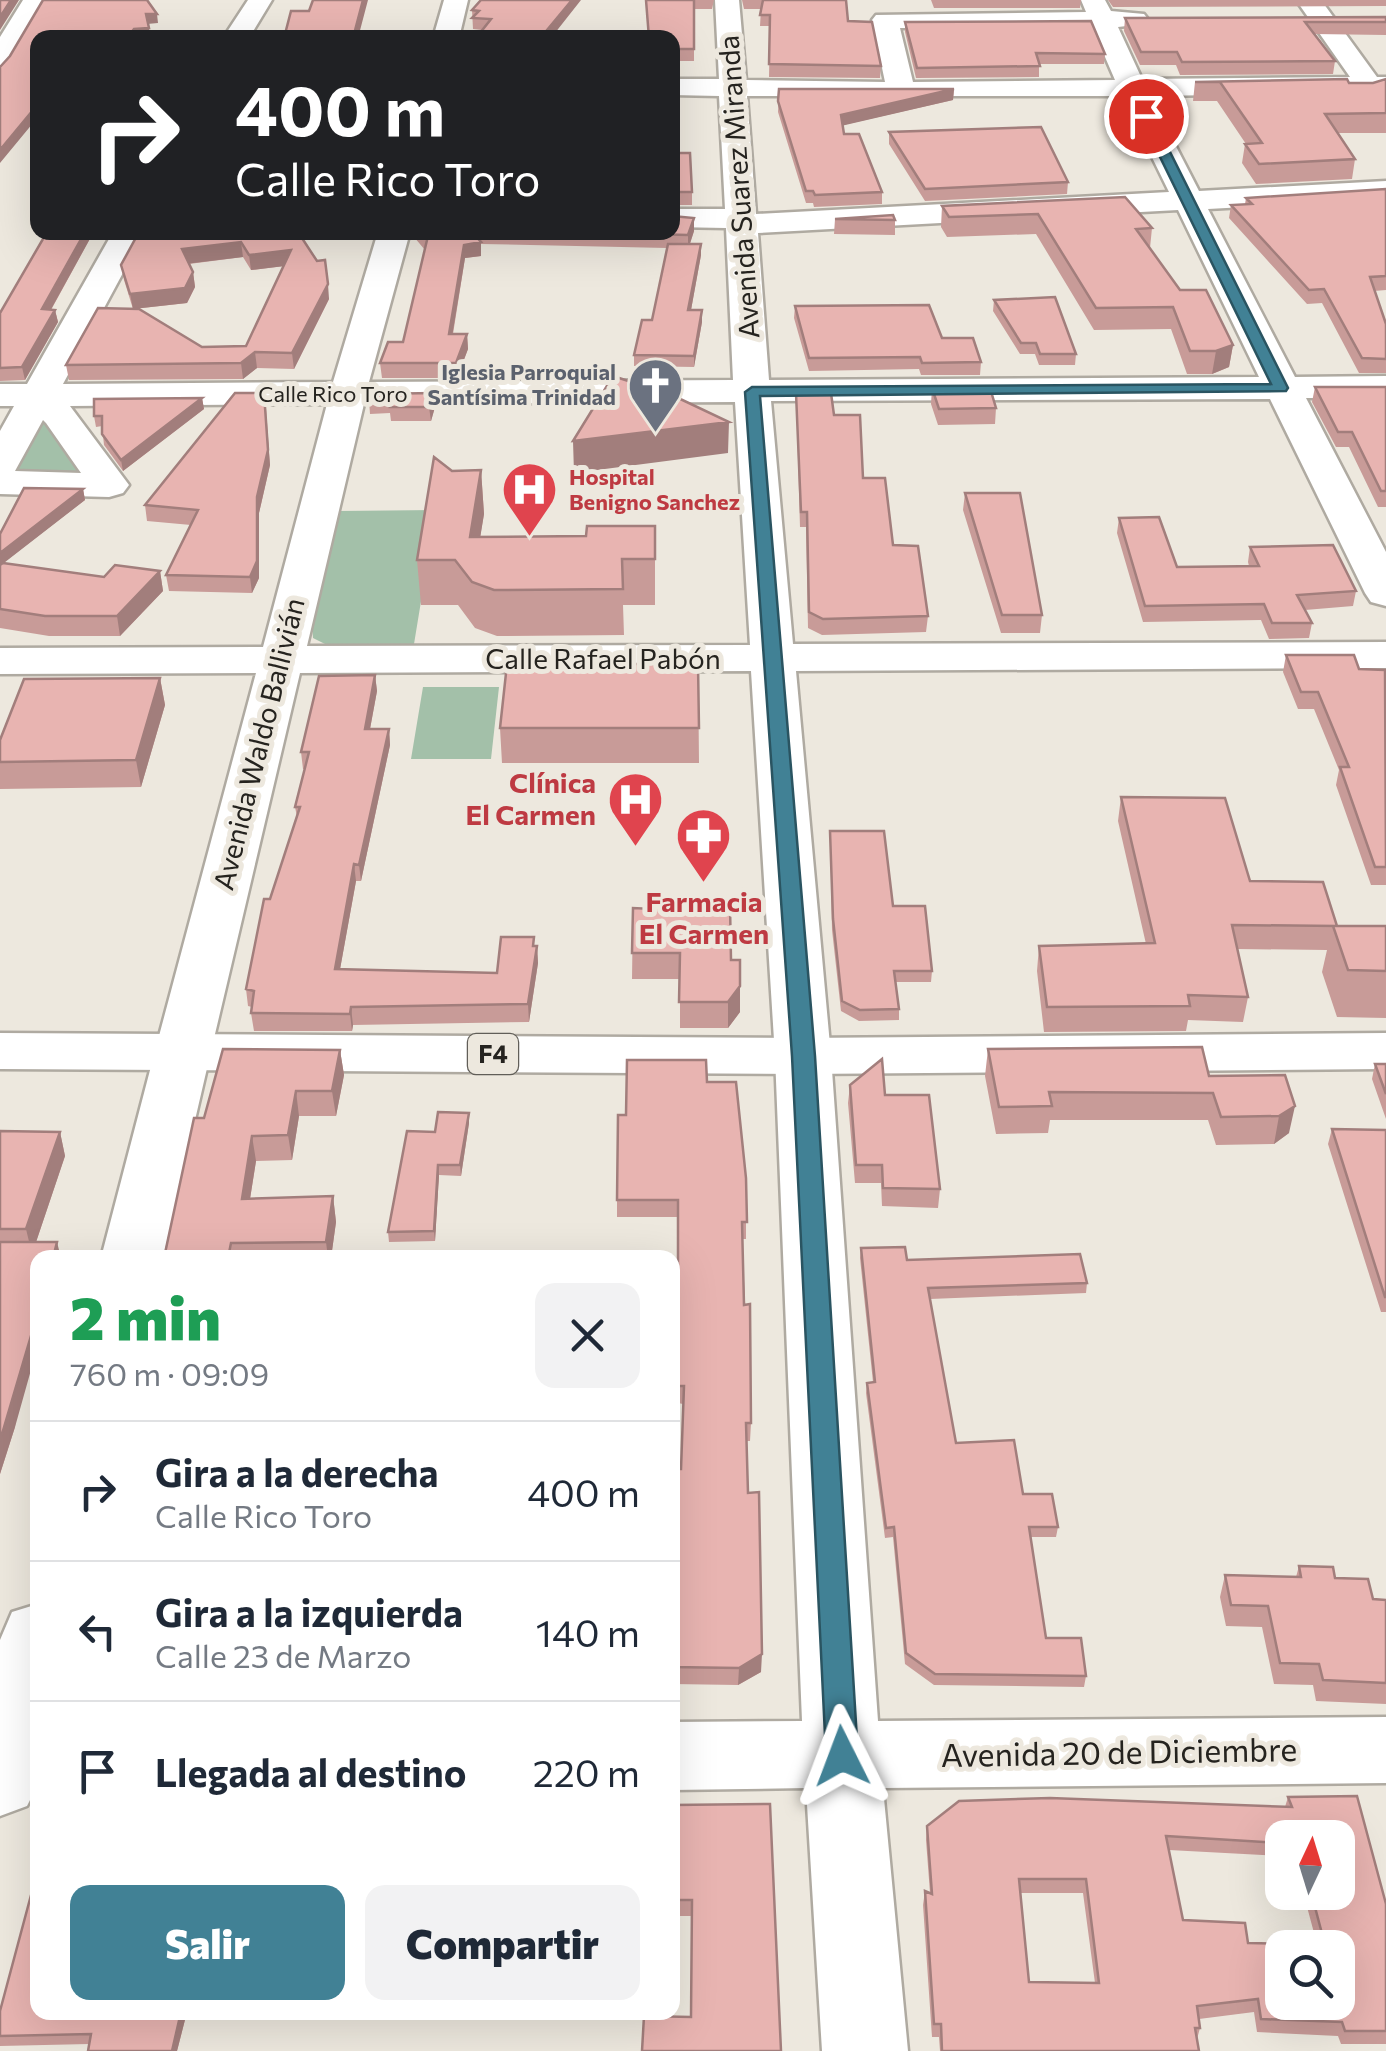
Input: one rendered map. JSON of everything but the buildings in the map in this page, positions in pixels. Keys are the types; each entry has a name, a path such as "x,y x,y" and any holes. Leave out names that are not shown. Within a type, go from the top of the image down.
{"main road":[{"path":"0,58 35,0"},
{"path":"241,30 260,0"},
{"path":"448,30 456,0"},
{"name":"Avenida Suarez Miranda","path":"727,0 752,392 804,1056 842,1756 865,2051"},
{"path":"1314,9 1377,85 1386,108"},
{"path":"1282,19 1314,9 1354,18"},
{"path":"901,90 885,20 920,10 1098,10 1162,19"},
{"path":"1098,10 1132,88 1280,388 1386,593"},
{"path":"680,87 901,90 1377,85"},
{"path":"680,218 742,222 1386,190"},
{"path":"0,465 124,240"},
{"name":"Avenida Waldo Ballivián","path":"134,1250 279,660 392,240"},
{"name":"Calle Rico Toro","path":"0,395 1386,387"},
{"path":"0,482 110,485 59,415 39,395"},
{"name":"Calle Rafael Pabón","path":"0,661 1386,656"},
{"name":"F4","path":"0,1051 804,1056 1386,1051"},
{"path":"11,1765 30,1673"},
{"name":"Avenida 20 de Diciembre","path":"680,1756 1386,1750"}],"green space":[{"path":"44,415 86,469 73,478 16,473"},
{"path":"436,510 414,644 325,644 313,638 312,626 339,511"},
{"path":"423,687 499,687 491,759 411,759"}],"place":[{"name":"Iglesia Parroquial Santísima Trinidad","path":"655,434"},
{"name":"Hospital Benigno Sanchez","path":"530,539"},
{"name":"Clínica El Carmen","path":"635,848"},
{"name":"Farmacia El Carmen","path":"704,885"}],"route":[{"path":"842,1756 804,1056 752,392 1280,388 1146,116"}]}
